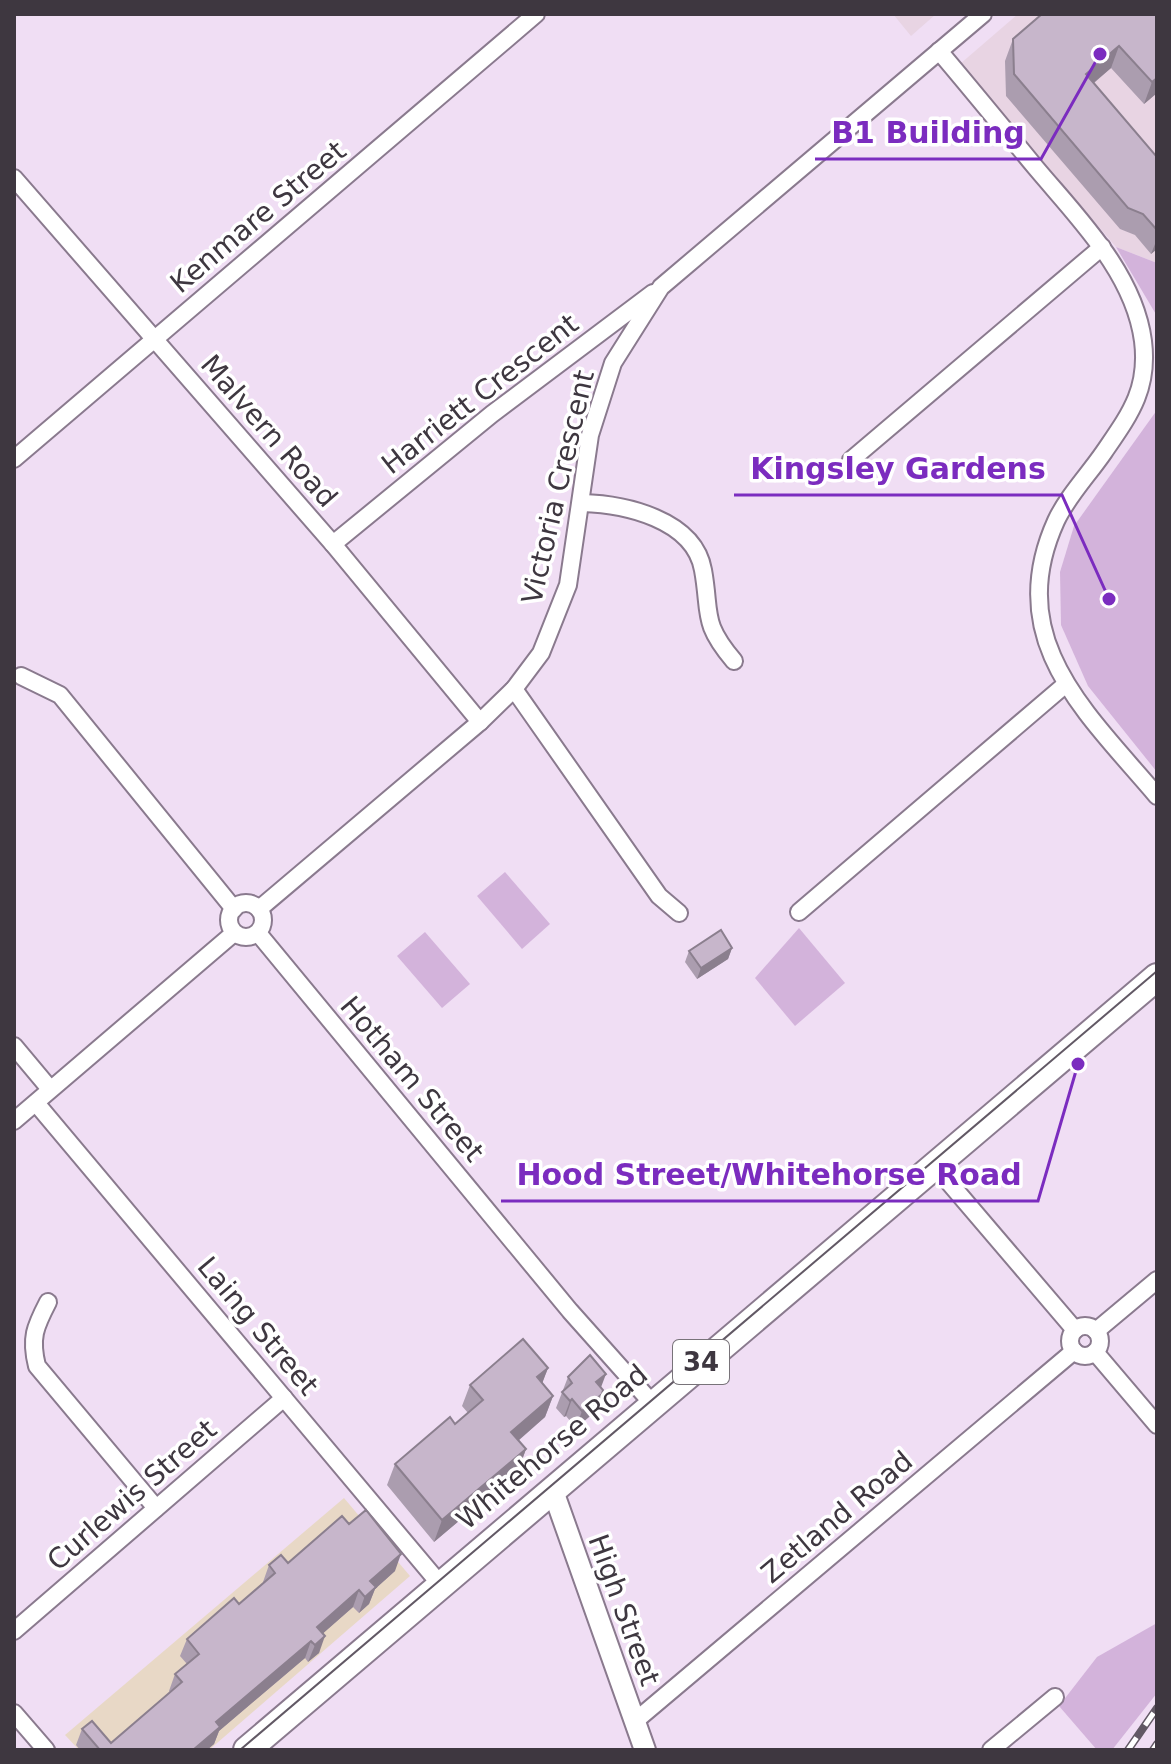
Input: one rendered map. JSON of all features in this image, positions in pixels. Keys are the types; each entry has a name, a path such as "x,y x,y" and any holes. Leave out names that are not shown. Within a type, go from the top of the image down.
{"main road":[{"name":"Whitehorse Road","path":"247,1750 1157,977"}],"street":[{"name":"Kenmare Street","path":"14,459 536,14"},
{"name":"Victoria Crescent","path":"259,909 480,722 514,689 541,653 568,585 590,435 613,363 661,287 983,14"},
{"path":"939,51 1102,247 1127,291 1138,319 1144,365 1134,408 1057,518 1047,544 1039,601 1042,633 1066,684 1157,796"},
{"name":"Malvern Road","path":"14,178 333,544 480,722"},
{"path":"851,460 1102,247"},
{"name":"Harriett Crescent","path":"333,544 492,414 661,287"},
{"path":"582,503 620,505 648,515 680,533 700,558 709,623 722,648 734,661"},
{"path":"21,676 60,695 234,909"},
{"path":"799,912 1066,684"},
{"path":"514,689 659,896 679,913"},
{"path":"247,904 259,909 263,921 258,933 246,938 234,933 229,921 234,909 247,904"},
{"path":"14,1121 234,933"},
{"name":"Hotham Street","path":"258,933 570,1311 652,1403"},
{"path":"14,1046 50,1089"},
{"name":"Laing Street","path":"36,1103 440,1584"},
{"path":"935,1166 1075,1330"},
{"path":"1096,1331 1157,1280"},
{"path":"48,1302 35,1327 32,1347 37,1366 156,1508"},
{"path":"1088,1326 1096,1331 1100,1340 1095,1352 1086,1356 1074,1351 1070,1342 1075,1330 1088,1326"},
{"name":"Zetland Road","path":"634,1722 1074,1351"},
{"path":"1095,1352 1157,1425"},
{"name":"Curlewis Street","path":"14,1631 284,1398"},
{"name":"High Street","path":"552,1488 645,1750"},
{"path":"991,1750 1055,1697"},
{"path":"14,1713 46,1750"}],"shaded area":[{"path":"893,14 936,14 911,36"},
{"path":"1018,14 1157,14 1157,263 1116,247 960,64"},
{"path":"1116,247 1157,263 1157,316"},
{"path":"1157,410 1157,772 1088,686 1061,625 1060,572 1074,526"},
{"path":"505,872 550,924 522,949 477,896"},
{"path":"799,928 845,983 795,1026 755,978"},
{"path":"425,932 470,984 442,1008 397,956"},
{"path":"344,1498 410,1576 209,1750 79,1750 65,1735"},
{"path":"1157,1623 1157,1693 1112,1750 1097,1750 1059,1706 1097,1657"}],"building":[{"path":"1042,14 1157,14 1157,78 1152,82 1119,46 1086,74 1157,157 1157,230 1143,214 1128,208 1014,74 1013,39"},
{"path":"721,930 732,948 701,968 689,951"},
{"path":"523,1339 548,1368 537,1377 553,1396 511,1432 526,1449 442,1520 395,1464 450,1417 455,1424 483,1400 470,1385"},
{"path":"590,1355 606,1374 596,1382 603,1390 602,1394 582,1411 562,1392 572,1383 568,1377"},
{"path":"366,1510 401,1554 370,1581 376,1587 365,1597 359,1590 317,1627 325,1636 315,1645 311,1641 216,1722 220,1727 193,1750 100,1750 82,1729 92,1721 111,1743 182,1682 175,1674 199,1654 187,1639 234,1598 239,1604 275,1573 269,1565 281,1555 288,1563 342,1516 349,1524"}],"tram line":[{"path":"240,1750 1157,971"}],"railway":[{"path":"1128,1750 1157,1708"},
{"path":"1153,1750 1157,1744"}],"place":[{"name":"B1 Building","path":"1100,54"},
{"name":"Kingsley Gardens","path":"1109,599"},
{"name":"Hood Street/Whitehorse Road","path":"1078,1064"}]}
